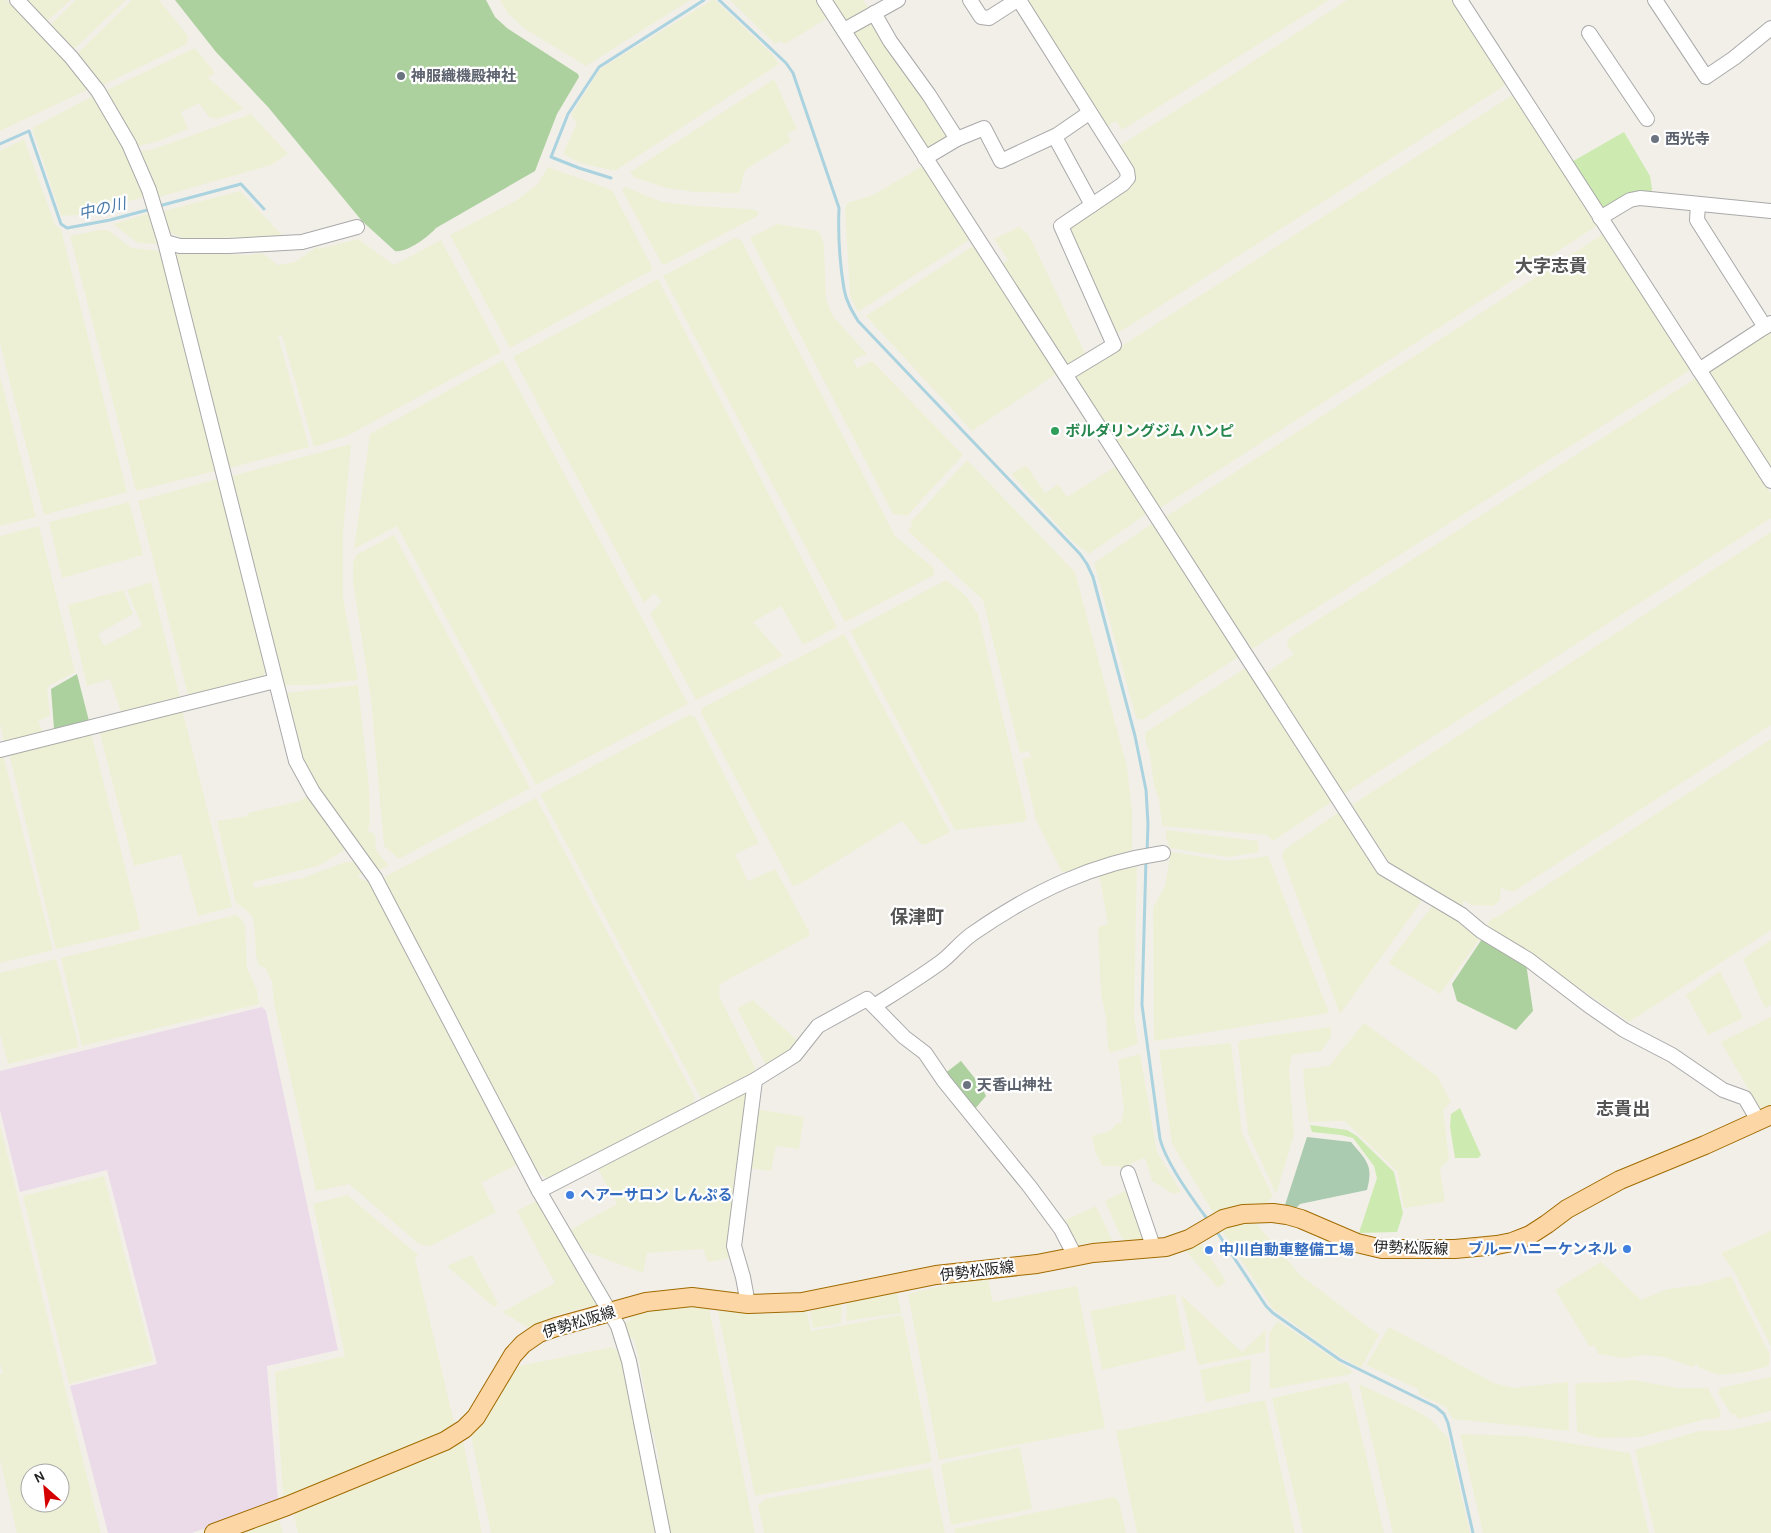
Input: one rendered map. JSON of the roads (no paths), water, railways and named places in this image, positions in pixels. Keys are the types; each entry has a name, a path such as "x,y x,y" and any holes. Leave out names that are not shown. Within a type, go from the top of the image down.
{"main road":[{"name":"伊勢松阪線","path":"214,1533 287,1506 445,1441 464,1429 476,1417 513,1354 523,1344 539,1333 556,1326 611,1311 646,1302 692,1296 748,1304 802,1302 936,1275 1037,1264 1093,1253 1154,1249 1179,1244 1232,1216 1274,1213 1301,1219 1369,1247 1382,1249 1455,1249 1497,1245 1530,1235 1567,1209 1620,1180 1765,1119"}],"street":[{"path":"17,0 71,57 98,90 129,144 155,207 165,242 292,751 313,792 375,878 539,1191 579,1262 611,1311 618,1326 628,1361 663,1533"},
{"path":"824,0 1383,868 1462,915 1481,931 1529,960 1624,1030 1672,1054 1722,1090 1745,1098 1765,1119"},
{"path":"844,30 898,0"},
{"path":"970,0 981,17 989,18 1018,0 1127,171 1128,178 1123,184 1061,226 1114,346 1066,374"},
{"path":"1460,0 1771,481"},
{"path":"1655,0 1706,76 1734,58 1771,28"},
{"path":"874,13 890,42 930,95 957,139"},
{"path":"1590,33 1647,119"},
{"path":"925,158 957,139 984,128 1001,161 1055,137 1089,112"},
{"path":"1055,137 1092,205"},
{"path":"1600,218 1630,200 1640,198 1771,211"},
{"path":"1698,204 1698,220 1768,325 1699,370"},
{"path":"165,242 180,246 228,246 302,242 358,227"},
{"path":"0,750 275,681"},
{"path":"874,1006 941,961 973,933 1067,878 1094,868 1152,855"},
{"path":"539,1191 756,1080 795,1055 818,1026 867,999 904,1037 925,1053 944,1081 1030,1186 1061,1229 1075,1256"},
{"path":"748,1304 734,1246 756,1080"},
{"path":"1128,1173 1154,1249"}],"waterway":[{"path":"611,178 551,157 568,114 599,67 704,0"},
{"path":"719,0 786,63 793,73 839,208 841,270 844,289 851,310 858,321 1080,554 1087,564 1093,577 1135,736 1146,790 1147,853"},
{"name":"中の川","path":"0,144 29,131 61,224 67,228 110,220 151,209"},
{"name":"中の川","path":"159,206 241,184 264,209"},
{"path":"1146,859 1142,1005 1160,1139 1174,1170 1208,1220"},
{"path":"1215,1229 1266,1306 1273,1313 1340,1360 1436,1407 1444,1414 1448,1423 1473,1533"}],"place":[{"name":"神服織機殿神社","path":"401,76"},
{"name":"西光寺","path":"1655,139"},
{"name":"ボルダリングジム ハンピ","path":"1055,431"},
{"name":"天香山神社","path":"967,1085"},
{"name":"ヘアーサロン しんぷる","path":"570,1195"},
{"name":"ブルーハニーケンネル","path":"1627,1249"},
{"name":"中川自動車整備工場","path":"1209,1250"}],"district":[{"name":"大字志貴","path":"1551,266"},
{"name":"保津町","path":"917,917"},
{"name":"志貴出","path":"1623,1109"}]}
